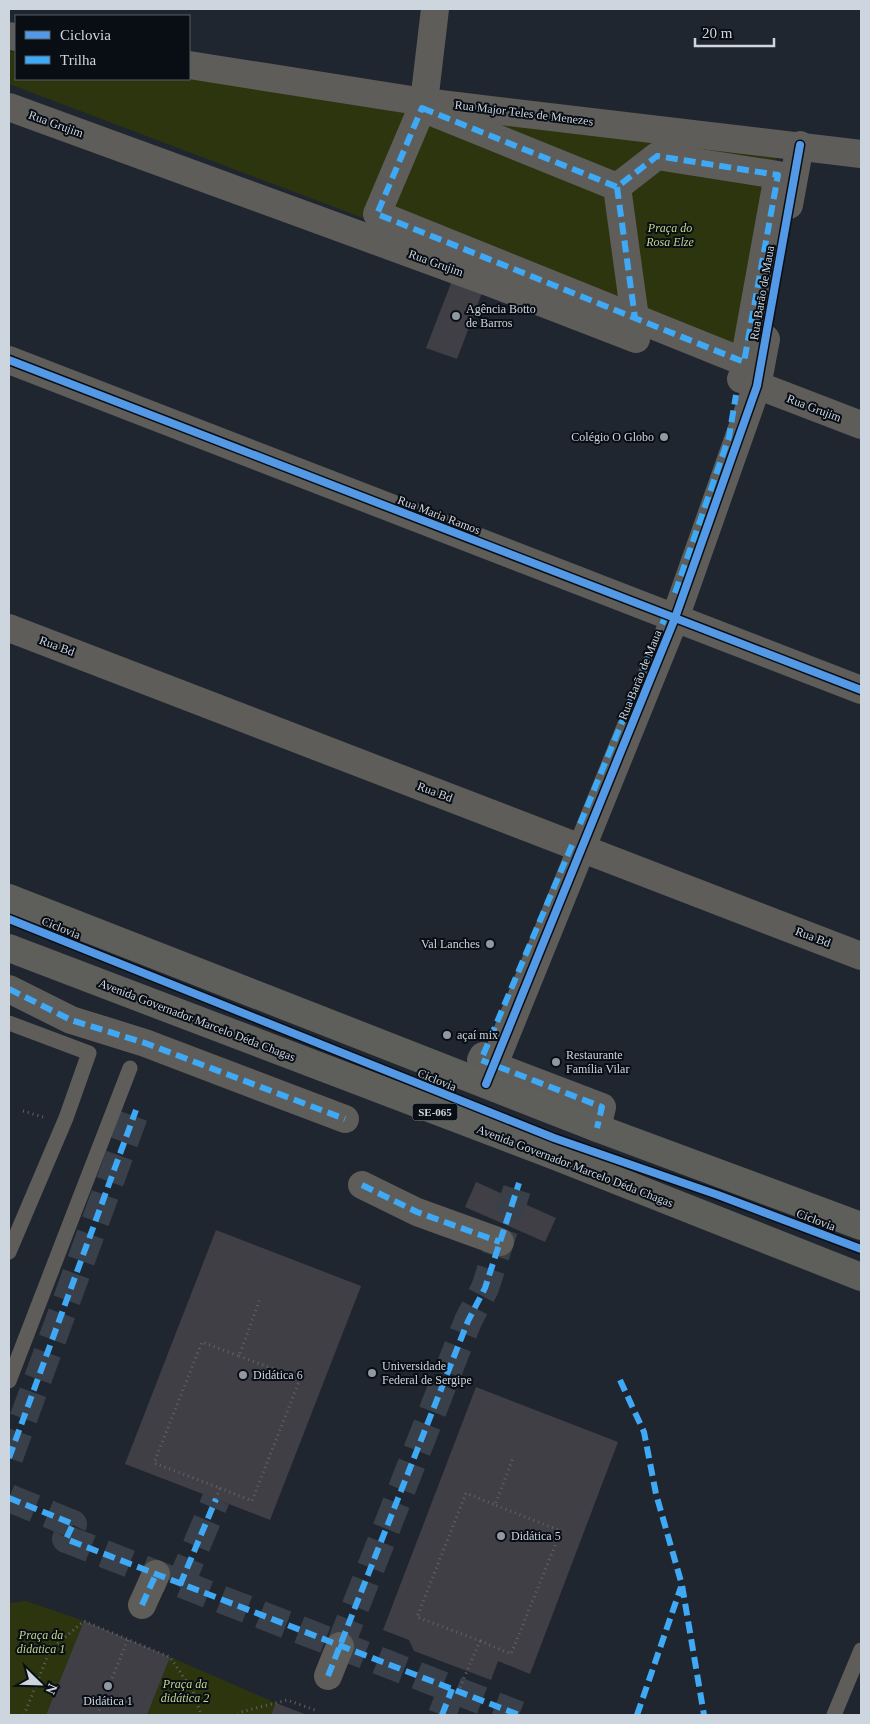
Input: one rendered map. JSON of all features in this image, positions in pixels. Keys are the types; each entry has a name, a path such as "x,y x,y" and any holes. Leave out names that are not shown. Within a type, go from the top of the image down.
{"main road":[{"path":"9,898 490,1075 549,1109 861,1226"},
{"name":"Avenida Governador Marcelo Déda Chagas","path":"9,948 555,1156 861,1277"},
{"path":"549,1109 555,1156"}],"street":[{"path":"424,102 435,9"},
{"name":"Rua Major Teles de Menezes","path":"190,65 424,102 800,145 861,154"},
{"name":"Rua Grujim","path":"9,107 494,284 746,390 861,426"},
{"path":"422,108 617,187 657,156 778,175 744,362 377,214 422,108"},
{"name":"Rua Barão de Maua","path":"490,1075 578,839 672,608 746,390 800,145"},
{"path":"617,187 635,318"},
{"name":"Rua Maria Ramos","path":"9,360 672,608 861,690"},
{"name":"Rua Bd","path":"9,628 578,839 861,956"},
{"path":"9,989 71,1020 145,1043 345,1119"},
{"path":"490,1075 602,1107 597,1128"},
{"path":"362,1186 417,1212 500,1242"},
{"path":"142,1605 156,1574"},
{"path":"328,1676 340,1646"}],"lane":[{"path":"9,1023 89,1053 66,1118 9,1252"},
{"path":"9,1381 130,1068"},
{"path":"834,1715 861,1650"}],"path":[{"path":"23,1111 42,1117 49,1116"},
{"path":"238,1356 260,1299"},
{"path":"202,1342 300,1379 252,1502 220,1488 154,1463 202,1342"},
{"path":"495,1505 513,1458"},
{"path":"216,1499 220,1488"},
{"path":"466,1493 561,1531 511,1654 480,1641 417,1617 466,1493"},
{"path":"24,1715 50,1650 84,1621 170,1657 193,1691 201,1715"},
{"path":"97,1715 128,1639"},
{"path":"458,1692 480,1641"},
{"path":"238,1715 241,1712 287,1700 315,1710"}],"green space":[{"name":"Praça do Rosa Elze","path":"9,51 15,52 15,80 190,79 776,157 744,362 9,84"},
{"name":"Praça da didatica 1","path":"26,1601 84,1621 46,1715 9,1715 9,1603"},
{"name":"Praça da didática 2","path":"170,1657 276,1703 271,1715 147,1715"}],"building":[{"name":"Agência Botto de Barros","path":"455,273 485,285 457,359 426,348"},
{"path":"476,1182 556,1218 545,1242 465,1207"},
{"name":"Didática 6","path":"216,1230 361,1286 270,1520 125,1464"},
{"name":"Didática 5","path":"476,1387 618,1442 530,1674 498,1661 491,1680 414,1651 409,1640 383,1630"},
{"name":"Didática 1","path":"84,1621 170,1657 147,1715 46,1715"},
{"path":"276,1703 307,1715 271,1715"}],"tunnel":[{"path":"9,1458 136,1110"},
{"path":"340,1646 468,1321 485,1288 519,1183"},
{"path":"9,1498 73,1524 66,1539 519,1715"},
{"path":"180,1585 216,1499"},
{"path":"442,1715 452,1689"}],"marked path":[{"path":"422,108 617,187 657,156 778,175 744,362 377,214 422,108"},
{"path":"617,187 635,318"},
{"path":"675,593 729,437 736,395"},
{"path":"580,824 666,615"},
{"path":"572,845 481,1060 602,1107 597,1128"},
{"path":"9,989 71,1020 145,1043 345,1119"},
{"path":"9,1458 136,1110"},
{"path":"328,1676 468,1321 485,1288 519,1183"},
{"path":"362,1185 417,1212 500,1242"},
{"path":"620,1380 644,1432 656,1494 682,1585 704,1715"},
{"path":"9,1498 73,1524 66,1539 519,1715"},
{"path":"180,1585 216,1499"},
{"path":"142,1605 156,1574"},
{"path":"637,1715 681,1587"},
{"path":"442,1715 452,1689"}],"cycle path":[{"path":"486,1084 675,618 757,386 800,145"},
{"path":"9,360 861,690"},
{"name":"Ciclovia","path":"9,919 554,1138 718,1195 861,1249"}],"place":[{"name":"Agência Botto de Barros","path":"456,316"},
{"name":"Colégio O Globo","path":"664,437"},
{"name":"Val Lanches","path":"490,944"},
{"name":"açaí mix","path":"447,1035"},
{"name":"Restaurante Família Vilar","path":"556,1062"},
{"name":"Universidade Federal de Sergipe","path":"372,1373"},
{"name":"Didática 6","path":"243,1375"},
{"name":"Didática 5","path":"501,1536"},
{"name":"Didática 1","path":"108,1686"}]}
